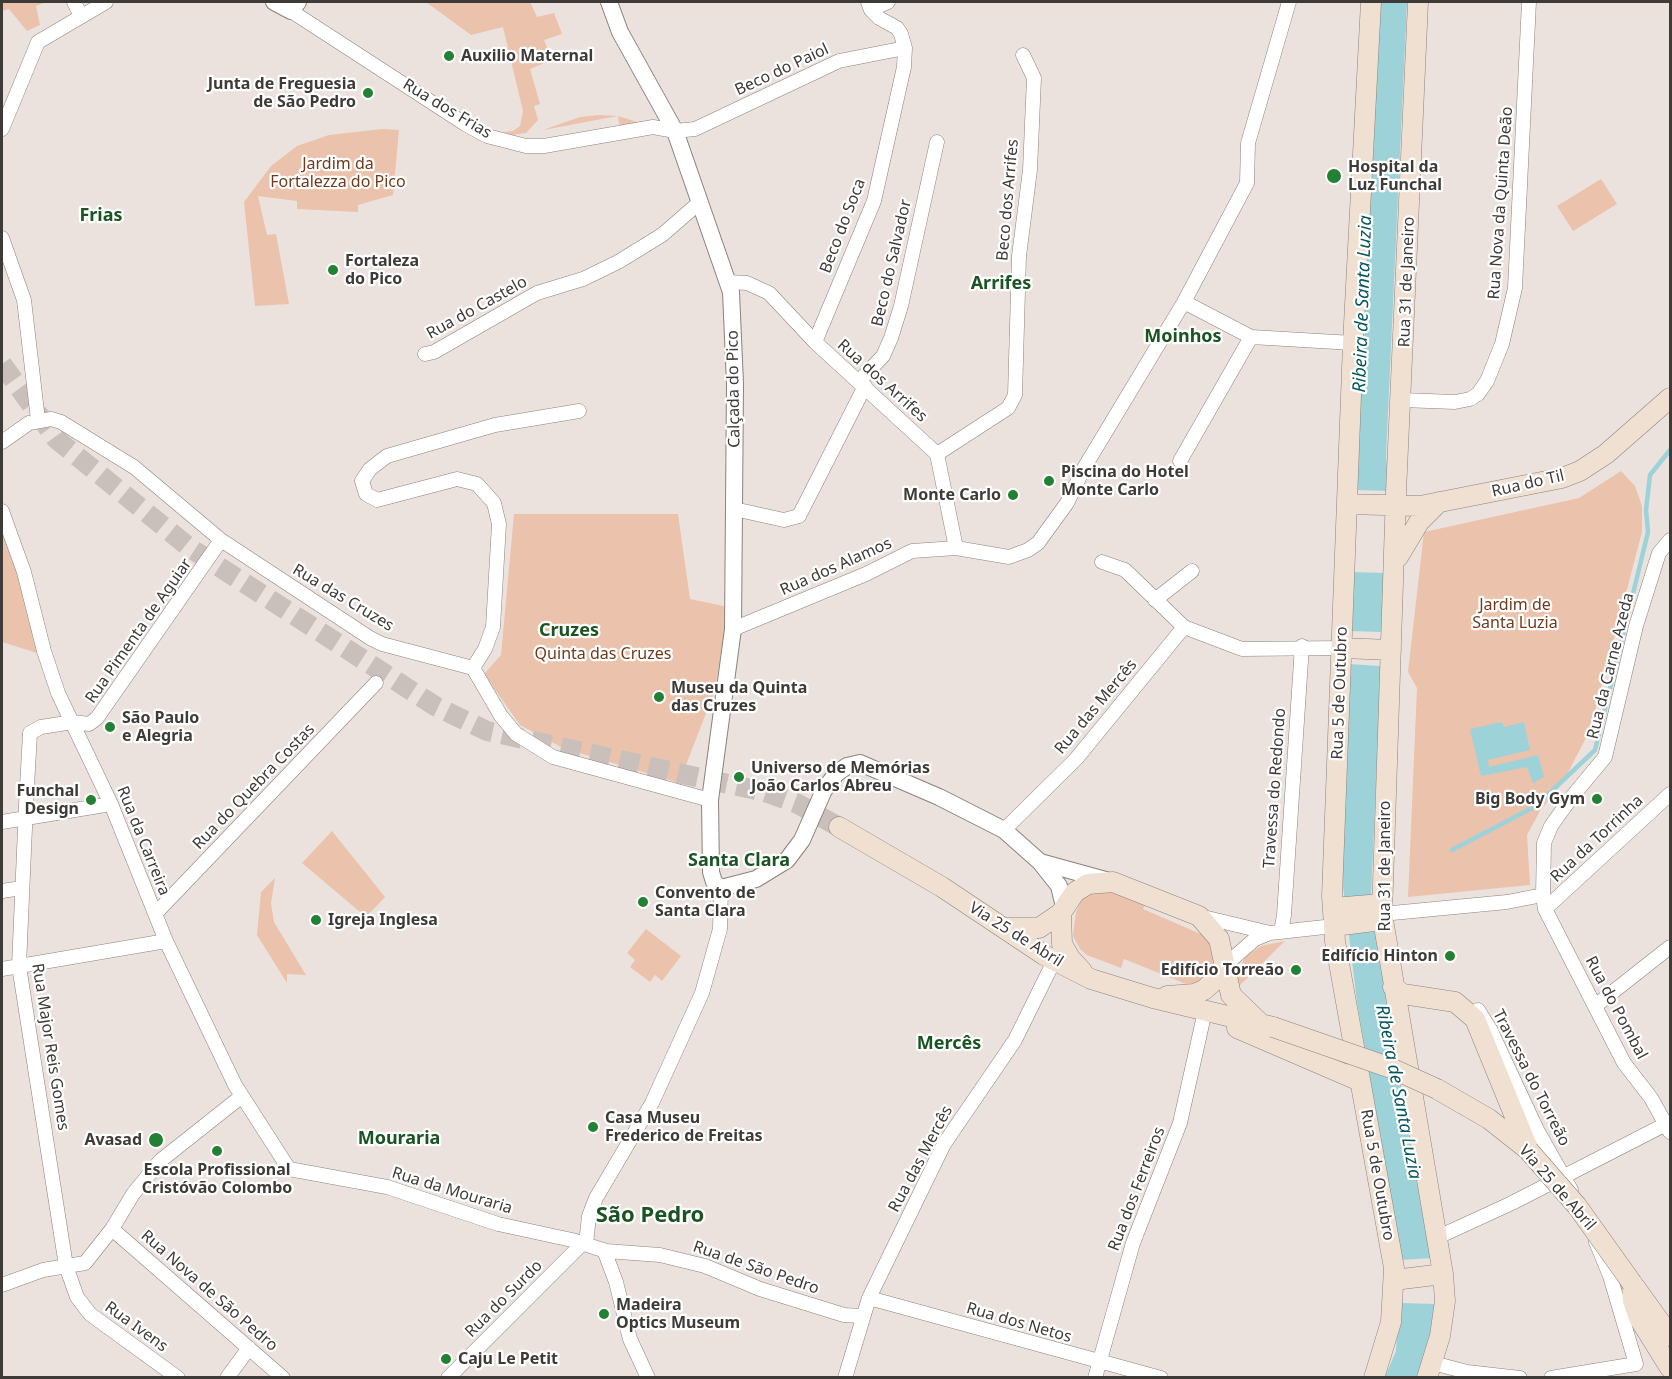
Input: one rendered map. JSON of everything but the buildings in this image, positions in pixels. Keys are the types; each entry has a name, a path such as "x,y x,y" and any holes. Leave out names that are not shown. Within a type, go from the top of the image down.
{"main road":[{"name":"Rua 5 de Outubro","path":"1371,2 1347,504 1339,916 1360,1081 1394,1280 1391,1322 1374,1377"},
{"name":"Rua 31 de Janeiro","path":"1418,2 1395,563 1385,650 1378,913 1443,1274 1445,1301 1440,1336 1430,1370"},
{"name":"Rua do Til","path":"1347,504 1396,507 1440,502 1562,478 1580,471 1606,454 1671,398"},
{"name":"Rua 31 de Janeiro","path":"1395,563 1419,522 1440,502"},
{"path":"1346,648 1385,650"},
{"name":"Via 25 de Abril","path":"839,827 942,887 1054,961 1091,979 1153,998 1269,1026 1391,1068 1437,1089 1489,1119 1529,1151 1577,1206 1671,1336"},
{"path":"1003,928 1019,930 1038,928 1062,910 1075,892 1088,884 1113,882 1199,916 1220,939 1231,995 1254,1019 1269,1026"},
{"path":"1062,910 1062,944 1070,958 1091,979"},
{"path":"1339,916 1378,913"},
{"path":"1153,998 1194,994 1214,984 1225,971"},
{"path":"1393,987 1403,994 1433,997 1461,1004 1475,1019 1529,1151"},
{"name":"Via 25 de Abril","path":"1205,1011 1215,1018 1360,1081"},
{"path":"1394,1280 1443,1274"},
{"path":"1632,1283 1633,1301 1639,1318 1671,1368"}],"street":[{"path":"74,2 81,16"},
{"path":"2,129 38,42 106,2"},
{"name":"Rua dos Frias","path":"274,2 294,6 319,28 465,124 487,136 512,144 544,146 653,127 675,131"},
{"name":"Calçada do Pico","path":"609,2 620,32 675,131 731,292 734,337 733,629 710,800 711,872 714,882 721,888"},
{"path":"888,2 870,6 879,18 897,28 905,48"},
{"name":"Rua dos Alamos","path":"733,629 866,574 912,552 956,548 1009,557 1028,550 1038,543 1067,503 1084,468 1184,302 1247,183 1248,143 1289,2"},
{"name":"Rua Nova da Quinta Deão","path":"1402,400 1455,402 1470,399 1487,381 1502,344 1515,288 1529,2"},
{"name":"Beco do Paiol","path":"675,131 695,129 839,61 905,48"},
{"name":"Beco do Soca","path":"815,342 874,201 901,88 905,48"},
{"name":"Beco dos Arrifes","path":"937,454 1008,408 1015,395 1018,278 1030,170 1034,78 1023,55"},
{"name":"Beco do Salvador","path":"734,509 783,520 799,516 862,383 883,356 891,338 902,306 937,142"},
{"name":"Rua do Castelo","path":"425,354 434,352 537,293 583,279 618,262 662,235 700,202"},
{"path":"2,238 24,300 38,420 2,442"},
{"name":"Rua dos Arrifes","path":"728,282 747,283 768,293 815,342 937,454"},
{"path":"1184,302 1251,337 1353,343"},
{"path":"1180,461 1251,337"},
{"path":"579,411 495,425 387,456 369,469 362,481 366,494 377,500 457,479 477,484 494,503 499,524 493,627 485,649 473,668 501,716 516,734 553,757 710,800"},
{"name":"Rua das Cruzes","path":"38,420 61,422 134,467 221,540 382,645 473,668"},
{"path":"937,454 956,548"},
{"name":"Rua da Carreira","path":"2,511 24,572 44,651 58,693 111,804 166,941 242,1096 288,1169"},
{"name":"Rua Pimenta de Aguiar","path":"73,722 84,724 97,718 221,540"},
{"name":"Rua da Carne Azeda","path":"1544,902 1544,843 1570,798 1605,757 1636,626 1659,553 1671,540"},
{"path":"1102,562 1125,570 1184,627 1242,649 1302,646 1346,648"},
{"path":"1155,600 1192,571"},
{"name":"Rua das Mercês","path":"1004,830 1076,759 1184,627"},
{"name":"Travessa do Redondo","path":"1275,932 1284,915 1302,646"},
{"name":"Rua do Quebra Costas","path":"155,914 376,683"},
{"name":"Rua Major Reis Gomes","path":"66,1266 19,966 30,733 41,727 73,722"},
{"path":"585,1244 586,1231 596,1198 652,1103 702,993 720,929 721,888 756,879 787,860 802,840 824,790 836,774 847,766 860,763 928,792 1004,830 1040,862 1059,886 1062,910"},
{"name":"Rua da Torrinha","path":"1544,902 1671,795"},
{"path":"2,822 111,804"},
{"path":"1040,862 1113,882"},
{"path":"2,891 22,888"},
{"path":"1378,913 1507,902 1544,902"},
{"name":"Rua do Pombal","path":"1544,902 1624,1063 1669,1126"},
{"path":"1199,916 1275,932"},
{"path":"1225,971 1231,960 1246,944 1275,932 1339,916"},
{"path":"2,969 166,941"},
{"path":"1595,1006 1671,947"},
{"name":"Rua das Mercês","path":"845,1377 861,1316 944,1144 1015,1040 1054,961"},
{"name":"Travessa do Torreão","path":"1461,1004 1475,1007 1483,1016 1537,1130 1590,1228 1606,1266 1636,1364 1551,1377"},
{"name":"Rua dos Ferreiros","path":"1095,1377 1133,1243 1180,1123 1205,1011"},
{"path":"2,1285 44,1270 85,1263 112,1229 133,1194 160,1161 242,1096"},
{"path":"1438,1237 1669,1126"},
{"name":"Rua da Mouraria","path":"288,1169 387,1187 498,1224 604,1250"},
{"name":"Rua Nova de São Pedro","path":"112,1229 283,1377"},
{"name":"Rua do Surdo","path":"448,1377 585,1244"},
{"path":"604,1250 616,1282 630,1339 648,1377"},
{"name":"Rua de São Pedro","path":"604,1250 660,1255 705,1266 760,1289 844,1315 861,1316"},
{"name":"Rua Ivens","path":"66,1266 77,1297 90,1314 178,1377"},
{"name":"Rua dos Netos","path":"869,1298 1161,1377"},
{"path":"227,1377 249,1348"},
{"path":"1430,1370 1520,1377"}],"green space":[{"path":"2,2 46,2 36,6 40,25 27,31 9,9 2,11"},
{"path":"426,2 530,2 537,17 554,13 562,34 544,40 552,60 530,69 540,104 534,106 538,120 526,133 512,135 503,132 513,131 520,126 523,111 503,27 471,35"},
{"path":"618,116 543,130 580,117"},
{"path":"618,116 640,123 620,127"},
{"name":"Jardim da Fortalezza do Pico","path":"382,129 399,130 393,195 358,205 358,212 297,209 297,201 258,196 267,235 276,234 289,304 255,306 244,202 271,166 297,146 329,135"},
{"path":"1601,179 1617,204 1573,231 1557,206"},
{"name":"Jardim de Santa Luzia","path":"1621,471 1635,486 1642,506 1642,532 1590,730 1563,782 1540,811 1527,835 1530,885 1408,897 1417,688 1408,672 1424,532 1579,498"},
{"name":"Quinta das Cruzes","path":"514,514 678,514 690,599 728,607 715,690 679,783 563,748 520,725 484,674 501,655"},
{"path":"2,523 20,580 37,653 2,642"},
{"path":"332,831 385,897 366,917 302,863"},
{"path":"275,878 271,903 274,922 306,975 287,974 287,983 257,935 261,892"},
{"path":"1110,890 1146,903 1143,909 1210,938 1215,964 1213,969 1199,982 1186,984 1124,959 1121,968 1087,955 1080,949 1073,936 1076,912 1081,901 1090,893"},
{"path":"646,929 681,956 662,981 655,975 650,982 630,967 635,960 627,953"},
{"path":"1285,941 1237,988 1238,972 1245,957 1261,946"}],"water":[{"name":"Ribeira de Santa Luzia","path":"1379,2 1407,2 1386,455 1389,491 1371,896 1402,1101 1432,1258 1436,1304 1433,1332 1420,1378 1385,1377 1396,1351 1401,1260 1357,1002 1342,878 1355,490"},
{"path":"1502,722 1504,727 1524,722 1530,750 1488,760 1489,767 1538,755 1544,777 1533,783 1527,767 1481,776 1470,729"}],"pier":[{"path":"1355,490 1389,491 1385,573 1352,572"},
{"path":"1350,631 1381,632 1380,666 1349,664"},
{"path":"1432,1258 1436,1304 1401,1303 1401,1260"}],"waterway":[{"path":"1452,850 1536,806 1595,750 1648,532 1646,510 1650,475 1670,450"}],"tunnel":[{"path":"2,364 56,439 190,548 435,706 487,731 765,792 798,804 839,827"}],"place":[{"name":"Auxilio Maternal","path":"449,56"},
{"name":"Junta de Freguesia de São Pedro","path":"368,93"},
{"name":"Hospital da Luz Funchal","path":"1334,176"},
{"name":"Fortaleza do Pico","path":"333,270"},
{"name":"Piscina do Hotel Monte Carlo","path":"1049,481"},
{"name":"Monte Carlo","path":"1013,495"},
{"name":"Museu da Quinta das Cruzes","path":"659,697"},
{"name":"São Paulo e Alegria","path":"110,727"},
{"name":"Universo de Memórias João Carlos Abreu","path":"739,777"},
{"name":"Big Body Gym","path":"1597,799"},
{"name":"Funchal Design","path":"91,800"},
{"name":"Convento de Santa Clara","path":"643,902"},
{"name":"Igreja Inglesa","path":"316,920"},
{"name":"Edifício Hinton","path":"1450,956"},
{"name":"Edifício Torreão","path":"1296,970"},
{"name":"Casa Museu Frederico de Freitas","path":"593,1127"},
{"name":"Avasad","path":"156,1140"},
{"name":"Escola Profissional Cristóvão Colombo","path":"217,1151"},
{"name":"Madeira Optics Museum","path":"604,1314"},
{"name":"Caju Le Petit","path":"446,1359"}],"district":[{"name":"Frias","path":"101,216"},
{"name":"Arrifes","path":"1001,284"},
{"name":"Moinhos","path":"1183,337"},
{"name":"Cruzes","path":"569,631"},
{"name":"Santa Clara","path":"739,861"},
{"name":"Mercês","path":"949,1044"},
{"name":"Mouraria","path":"399,1139"},
{"name":"São Pedro","path":"650,1216"}]}
